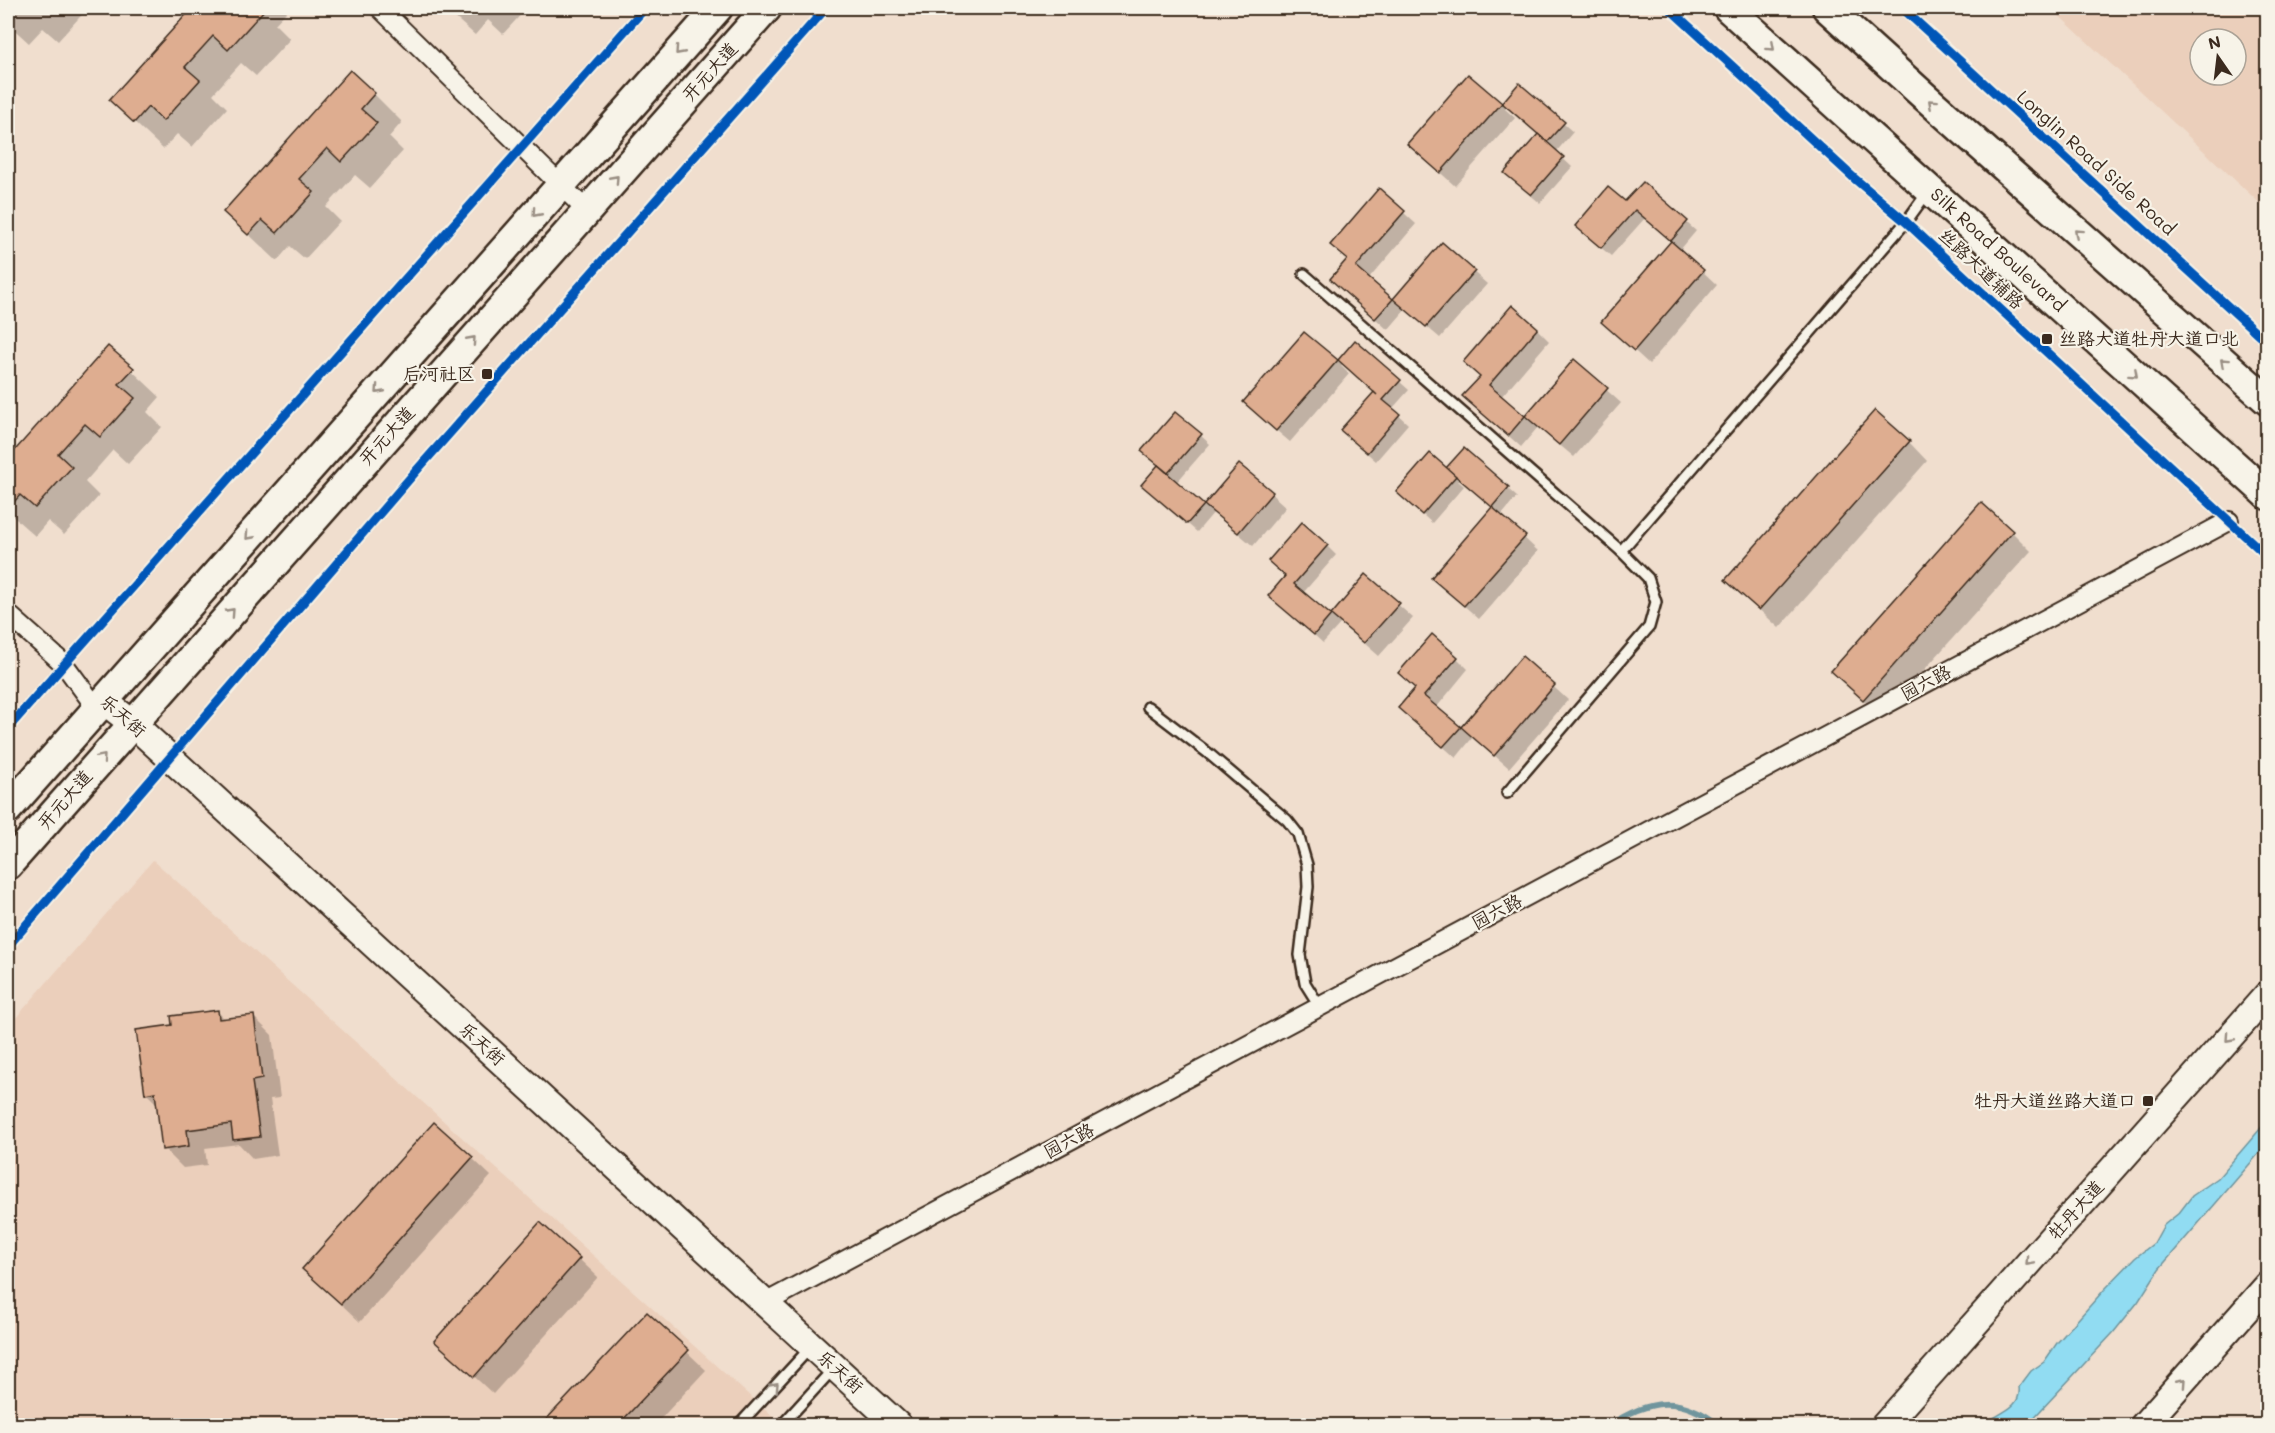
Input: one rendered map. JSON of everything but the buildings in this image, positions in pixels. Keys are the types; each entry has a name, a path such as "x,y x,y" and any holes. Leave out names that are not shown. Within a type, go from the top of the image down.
{"main road":[{"name":"开元大道","path":"8,809 718,8"},
{"name":"开元大道","path":"8,864 767,8"},
{"name":"Silk Road Boulevard","path":"1728,8 2268,495"},
{"path":"1827,8 2268,401"}],"street":[{"path":"380,8 587,211"},
{"name":"园六路","path":"765,1303 2229,521"},
{"name":"乐天街","path":"8,614 64,664 100,705 765,1303 807,1352"},
{"name":"乐天街","path":"128,728 829,1372 899,1425"},
{"name":"牡丹大道","path":"1884,1425 2268,994"},
{"path":"2143,1425 2268,1285"},
{"name":"乐天街","path":"829,1372 876,1425"}],"lane":[{"path":"1621,552 1906,222 1931,189"},
{"path":"1304,274 1648,578 1656,602 1649,627 1507,794"},
{"path":"1148,707 1226,768 1287,820 1298,834 1307,865 1308,887 1299,955 1305,983 1320,1007"},
{"path":"738,1425 807,1352"},
{"path":"781,1425 829,1372"}],"shaded area":[{"path":"2051,8 2267,8 2267,210"},
{"path":"153,860 782,1425 8,1426 8,1027"}],"water":[{"path":"2267,1121 2267,1144 2159,1269 2138,1302 2113,1333 2027,1425 1983,1425 2012,1406 2019,1395 2019,1387 2031,1371 2044,1362 2057,1343 2104,1290 2135,1258 2154,1243 2164,1225 2179,1213 2192,1196 2218,1178"}],"waterway":[{"path":"1608,1426 1637,1410 1664,1404 1691,1409 1720,1426"}],"cycle path":[{"path":"8,728 645,8"},
{"path":"8,946 417,470 826,8"},
{"name":"丝路大道辅路","path":"1669,8 1855,179 1906,222 2268,557"},
{"name":"Longlin Road Side Road","path":"1902,8 2268,343"}],"place":[{"name":"丝路大道牡丹大道口北","path":"2047,339"},
{"name":"后河社区","path":"487,374"},
{"name":"牡丹大道丝路大道口","path":"2148,1101"}]}
